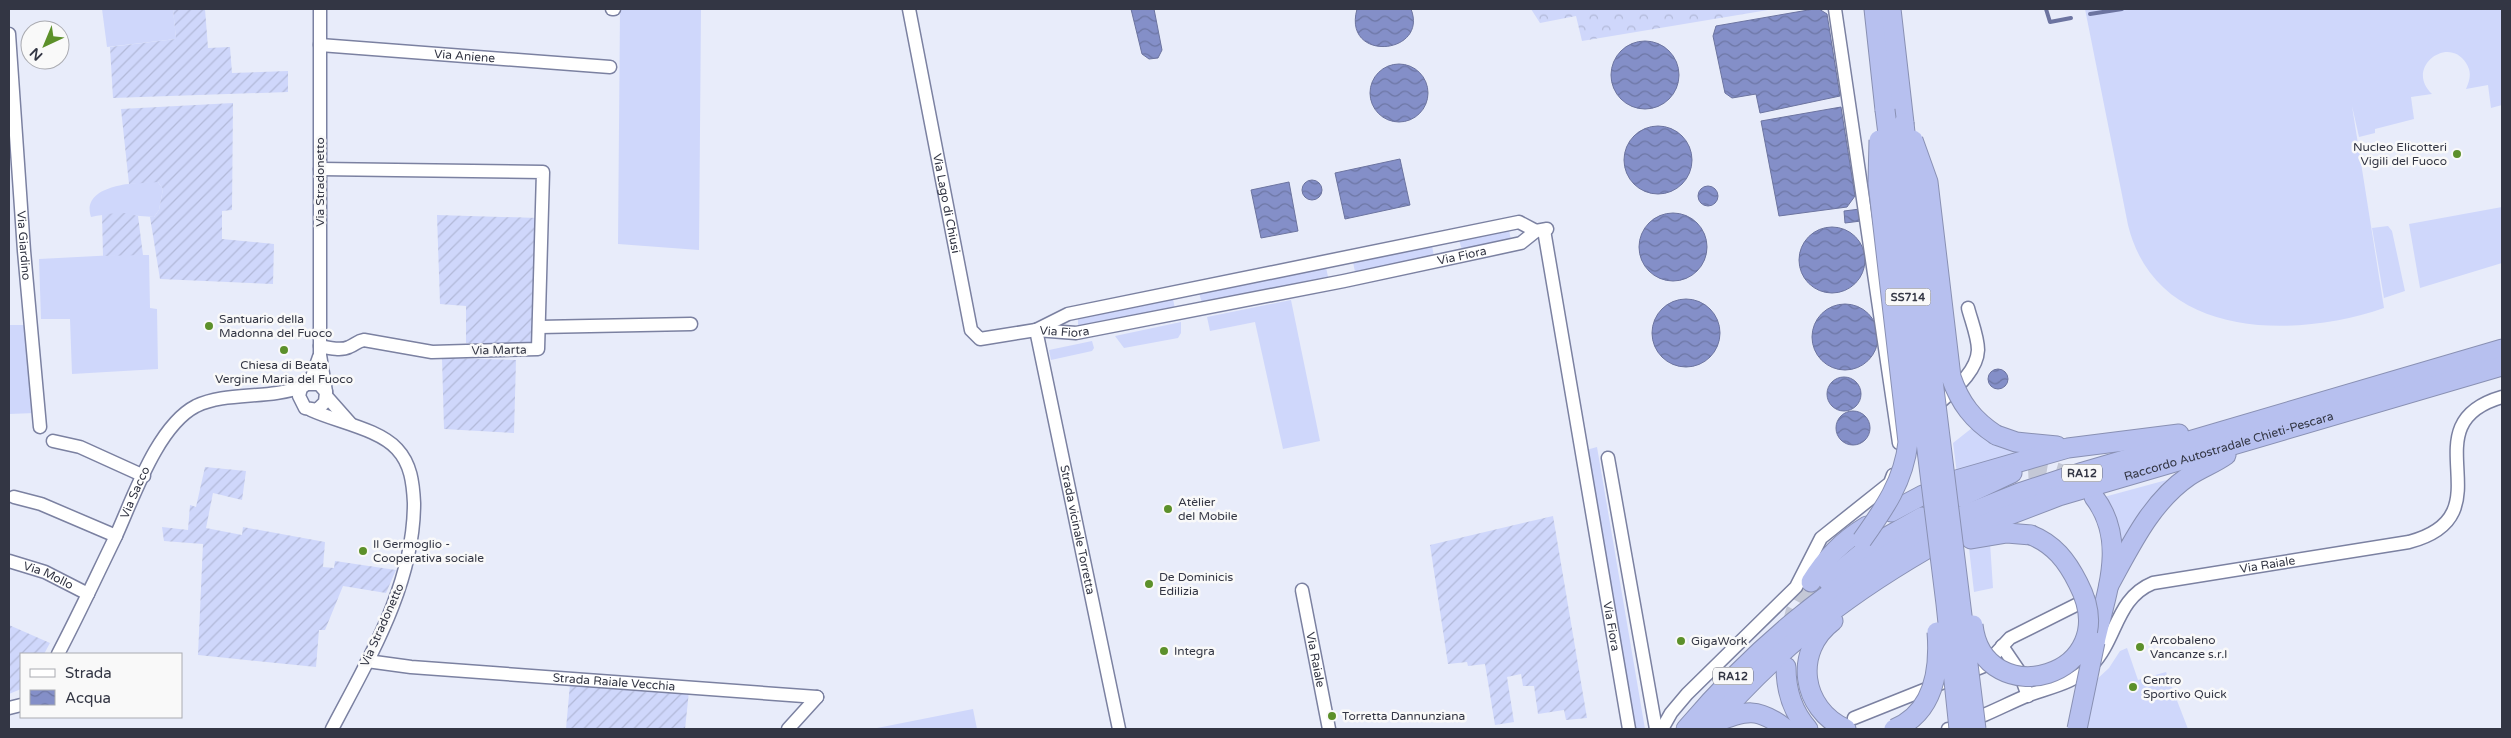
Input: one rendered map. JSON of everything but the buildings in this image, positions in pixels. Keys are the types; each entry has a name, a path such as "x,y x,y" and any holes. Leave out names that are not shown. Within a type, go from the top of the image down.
{"highway":[{"name":"SS714","path":"1874,9 1946,604 1959,729"},
{"name":"SS714","path":"1891,9 1921,283 1960,588 1980,722"},
{"path":"1851,560 1864,533 1900,481 1905,466 1908,442 1878,183 1879,137 1885,110"},
{"path":"1904,123 1918,152 1928,182 1951,376 1961,401 1970,414 1996,435 2016,442 2068,448"},
{"name":"Raccordo Autostradale Chieti-Pescara","path":"1958,526 2047,484 2502,349"},
{"name":"Raccordo Autostradale Chieti-Pescara","path":"1958,526 2502,366"},
{"path":"2028,470 1957,489 2068,448 2180,433 2207,436"},
{"path":"2109,584 2134,539 2163,499 2188,476 2225,456 2237,443"},
{"path":"1891,512 1923,495"},
{"path":"2077,729 2109,584 2113,550 2108,517 2094,497"},
{"path":"1958,526 1972,539 2007,533 2031,535 2046,542 2068,565 2083,592 2088,608 2086,639 2080,650 2064,665 2048,675 2038,677 2016,675 1992,663 1981,652 1974,638 1970,602 1960,588"},
{"path":"1811,582 1830,554 1851,536 1864,533"},
{"path":"1785,627 1794,608 1851,560 1889,535 1923,534"},
{"name":"RA12","path":"1710,727 1743,689 1783,650 1853,595 1923,534"},
{"name":"RA12","path":"1686,729 1727,682 1785,627 1851,577 1923,534"},
{"path":"1850,724 1835,724 1821,711 1811,695 1807,676 1811,648 1825,628 1846,611 1853,595"},
{"path":"1894,729 1914,717 1930,694 1938,666 1936,620 1946,604"},
{"path":"1786,667 1788,695 1793,708 1808,729"},
{"path":"1710,727 1747,712 1762,714 1786,729"}],"street":[{"name":"Via Stradonetto","path":"320,9 320,350 326,394 339,413 354,426"},
{"name":"Via Lago di Chiusi","path":"909,9 971,330 980,339 1036,330"},
{"path":"1662,729 1686,694 1796,587 1821,538 1890,484 1897,467 1899,443 1835,9"},
{"name":"Via Giardino","path":"9,34 23,244 40,427"},
{"name":"Via Aniene","path":"320,45 610,67"},
{"path":"320,169 543,172 539,327 691,324"},
{"name":"Via Fiora","path":"1036,330 1068,314 1519,222 1542,230"},
{"name":"Via Fiora","path":"1036,330 1076,333 1344,282 1521,243 1542,230"},
{"name":"Via Fiora","path":"1542,230 1629,729"},
{"path":"1899,443 1967,375 1975,362 1978,349 1968,308"},
{"name":"Via Marta","path":"320,350 349,347 364,340 432,352 538,350 539,327"},
{"name":"Strada vicinale Torretta","path":"1036,330 1119,729"},
{"name":"Via Stradonetto","path":"306,385 320,350"},
{"path":"319,384 326,394 322,407 307,408 299,396 306,385 319,384"},
{"name":"Via Sacco","path":"58,653 166,434 189,410 217,400 265,396 306,385"},
{"name":"Via Sacco","path":"265,396 307,408"},
{"name":"Via Raiale","path":"1980,722 2028,696 2065,684 2082,673 2098,657 2111,638 2126,603 2135,594 2153,583 2409,542 2442,529 2455,517 2463,500 2461,429 2474,410 2490,400 2502,396"},
{"name":"Via Stradonetto","path":"307,408 389,441 397,449 409,469 414,498 411,547 403,578 336,728"},
{"path":"53,442 80,447 144,476"},
{"path":"1608,458 1656,729"},
{"path":"14,497 42,504 116,536"},
{"name":"Via Mollo","path":"9,562 45,572 88,594"},
{"name":"Via Raiale","path":"1302,590 1328,729"},
{"path":"1850,724 1984,666 2010,638 2088,599"},
{"path":"2002,646 2019,671 2028,696"},
{"name":"Strada Raiale Vecchia","path":"367,661 402,667 817,696 788,729"}],"green space":[{"path":"102,9 173,9 176,39 107,47"},
{"path":"173,9 205,9 208,48 230,47 232,73 288,71 288,92 113,98 110,47 176,39"},
{"path":"620,9 701,9 699,250 618,244"},
{"path":"1531,9 1774,9 1582,41 1576,16 1540,23"},
{"path":"2085,9 2502,9 2502,105 2491,108 2488,85 2466,89 2470,76 2468,66 2458,55 2449,52 2440,53 2426,65 2423,74 2425,84 2432,94 2411,97 2414,119 2375,129 2375,133 2359,137 2352,106 2384,308 2348,318 2310,324 2271,326 2233,321 2198,310 2167,291 2143,263 2128,225"},
{"path":"233,103 232,210 222,211 222,239 274,244 273,284 160,279 150,217 154,217 159,210 163,189 158,182 129,184 121,109"},
{"path":"158,182 163,189 159,210 154,217 115,215 91,217 90,206 94,198 102,191 125,184"},
{"path":"2502,207 2502,263 2420,288 2409,224"},
{"path":"126,213 138,216 143,255 103,256 102,214"},
{"path":"437,215 538,218 533,344 466,343 466,306 440,304"},
{"path":"2388,226 2392,231 2405,291 2384,298 2372,228"},
{"path":"1509,230 1511,240 1462,250 1459,240"},
{"path":"1432,246 1434,256 1355,272 1353,262"},
{"path":"149,255 150,308 157,309 158,369 72,374 70,319 41,319 39,259"},
{"path":"1326,267 1328,277 1202,303 1199,293"},
{"path":"1173,299 1175,309 1078,327 1078,318"},
{"path":"1291,300 1320,441 1283,449 1255,322 1210,331 1207,317"},
{"path":"1181,322 1181,333 1178,338 1124,348 1115,336"},
{"path":"9,325 28,325 35,413 9,414"},
{"path":"1092,341 1094,348 1092,351 1051,360 1049,350"},
{"path":"442,358 516,360 514,433 444,429"},
{"path":"1972,428 2035,450 1999,458 1957,474 1953,443"},
{"path":"1597,447 1645,729 1633,729 1586,450"},
{"path":"205,467 246,471 242,500 213,493 206,528 242,535 243,527 325,542 323,567 334,568 335,561 396,570 386,593 343,586 325,630 319,630 316,667 198,655 203,544 164,541 162,527 188,530 190,505 196,507"},
{"path":"2185,475 2120,554 2104,497"},
{"path":"1553,516 1587,718 1566,720 1564,710 1538,714 1534,686 1523,686 1521,674 1507,677 1514,722 1495,725 1485,664 1468,666 1467,662 1448,664 1430,545"},
{"path":"1990,543 1993,588 1974,592 1969,548"},
{"path":"9,625 50,643 45,653 20,653 20,689 9,694"},
{"name":"Centro Sportivo Quick","path":"2127,648 2138,680 2166,672 2188,729 2085,729 2095,681 2109,668 2120,651"},
{"path":"570,684 689,691 685,729 566,729"},
{"path":"973,709 977,729 872,729"}],"water":[{"path":"1131,9 1154,9 1162,50 1158,58 1149,59 1142,54"},
{"path":"1357,9 1411,9 1413,24 1408,36 1398,43 1385,46 1372,45 1362,38 1356,26"},
{"path":"1819,9 1827,14 1840,96 1760,113 1756,94 1732,98 1725,93 1713,36 1716,26"},
{"path":"1638,41 1652,41 1664,46 1674,56 1679,68 1679,82 1674,94 1664,104 1652,109 1638,109 1626,104 1616,94 1611,82 1611,68 1616,56 1626,46"},
{"path":"1399,64 1410,66 1423,77 1428,93 1426,104 1415,117 1399,122 1388,120 1375,109 1370,93 1372,82 1383,69"},
{"path":"1841,107 1855,196 1847,207 1779,216 1761,121"},
{"path":"1651,126 1665,126 1677,131 1687,141 1692,153 1692,167 1687,179 1677,189 1665,194 1651,194 1639,189 1629,179 1624,167 1624,153 1629,141 1639,131"},
{"path":"1400,159 1410,205 1345,219 1335,173"},
{"path":"1312,180 1319,183 1322,190 1319,197 1312,200 1305,197 1302,190 1305,183"},
{"path":"1289,182 1298,231 1261,238 1251,190"},
{"path":"1708,186 1715,189 1718,196 1715,203 1708,206 1701,203 1698,196 1701,189"},
{"path":"1860,209 1861,221 1845,223 1844,211"},
{"path":"1666,213 1680,213 1692,218 1702,228 1707,240 1707,254 1702,266 1692,276 1680,281 1666,281 1654,276 1644,266 1639,254 1639,240 1644,228 1654,218"},
{"path":"1832,227 1845,230 1855,237 1862,247 1865,260 1862,273 1855,283 1845,290 1832,293 1819,290 1809,283 1802,273 1799,260 1802,247 1809,237 1819,230"},
{"path":"1679,299 1693,299 1705,304 1715,314 1720,326 1720,340 1715,352 1705,362 1693,367 1679,367 1667,362 1657,352 1652,340 1652,326 1657,314 1667,304"},
{"path":"1845,304 1858,307 1868,314 1875,324 1878,337 1875,350 1868,360 1858,367 1845,370 1832,367 1822,360 1815,350 1812,337 1815,324 1822,314 1832,307"},
{"path":"1998,369 2005,372 2008,379 2005,386 1998,389 1991,386 1988,379 1991,372"},
{"path":"1844,377 1856,382 1861,394 1856,406 1844,411 1832,406 1827,394 1832,382"},
{"path":"1853,411 1865,416 1870,428 1865,440 1853,445 1841,440 1836,428 1841,416"}],"waterway":[{"path":"2046,9 2050,22 2071,18"},
{"path":"2090,14 2122,9"}],"tunnel":[{"path":"2028,469 2053,471 2076,481"},
{"path":"1791,629 1795,612 1811,582"}],"place":[{"name":"Nucleo Elicotteri Vigili del Fuoco","path":"2457,154"},
{"name":"Santuario della Madonna del Fuoco","path":"209,326"},
{"name":"Chiesa di Beata Vergine Maria del Fuoco","path":"284,350"},
{"name":"Atèlier del Mobile","path":"1168,509"},
{"name":"Il Germoglio - Cooperativa sociale","path":"363,551"},
{"name":"De Dominicis Edilizia","path":"1149,584"},
{"name":"GigaWork","path":"1681,641"},
{"name":"Arcobaleno Vancanze s.r.l","path":"2140,647"},
{"name":"Integra","path":"1164,651"},
{"name":"Centro Sportivo Quick","path":"2133,687"},
{"name":"Torretta Dannunziana","path":"1332,716"}]}
